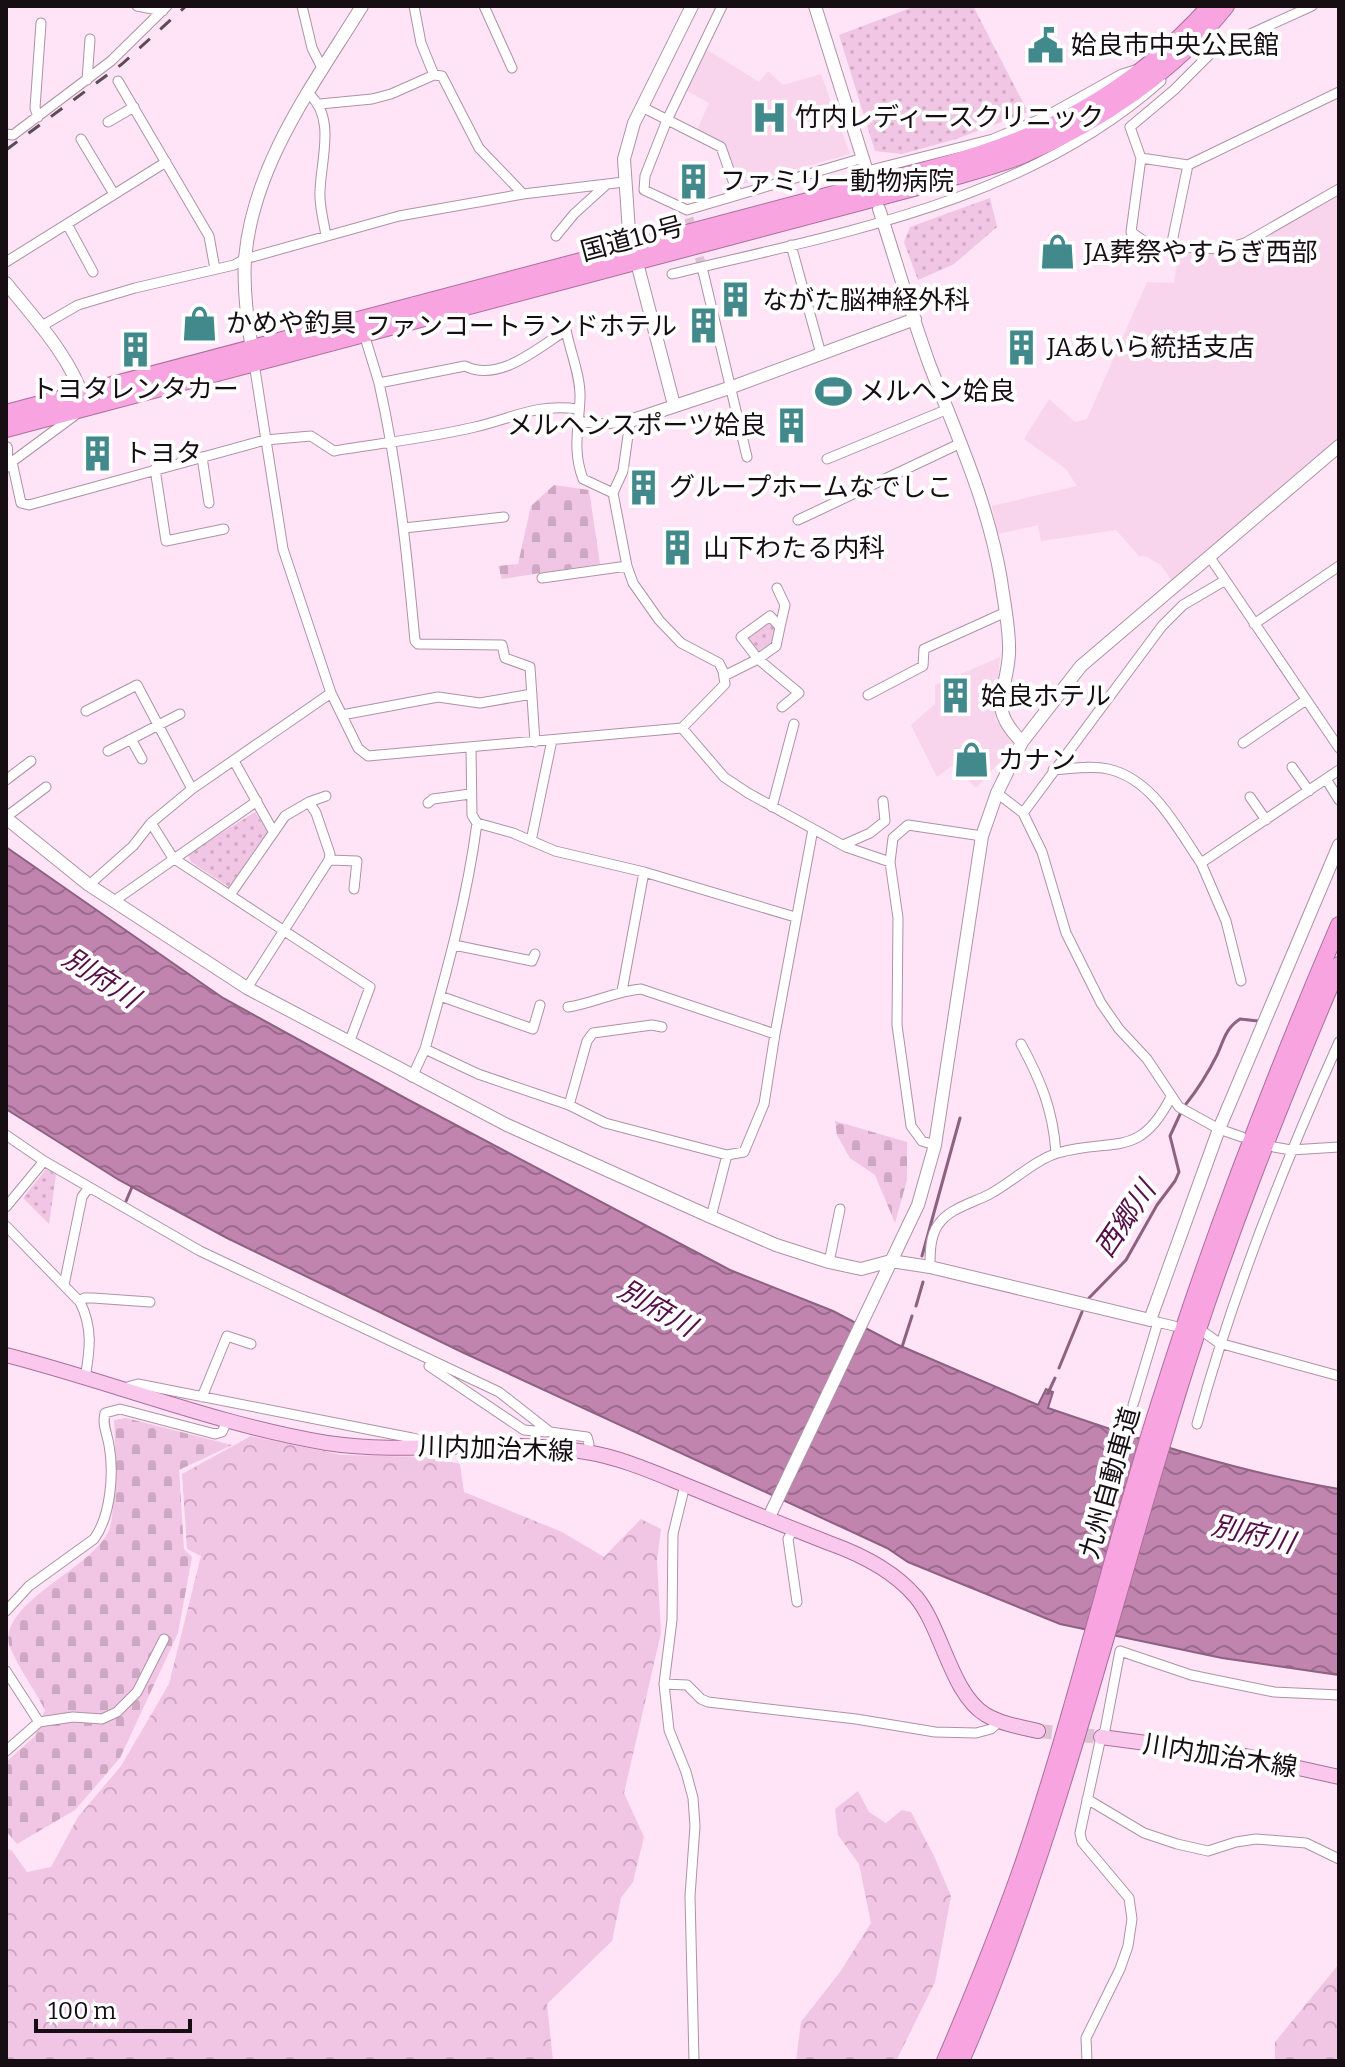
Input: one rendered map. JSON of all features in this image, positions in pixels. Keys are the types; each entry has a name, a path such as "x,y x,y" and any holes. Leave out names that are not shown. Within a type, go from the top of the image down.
{"highway":[{"name":"国道10号","path":"253,355 364,334 1007,147 1073,116 1145,68 1210,6"},
{"name":"国道10号","path":"6,413 84,400 635,255 940,181 1020,156 1092,121 1129,96 1173,61 1226,6"},
{"name":"国道10号","path":"6,429 84,400"},
{"name":"九州自動車道","path":"961,2061 993,1990 1035,1873 1096,1643 1225,1208 1339,925"},
{"name":"九州自動車道","path":"1170,1392 1287,1088 1339,965"},
{"name":"九州自動車道","path":"945,2061 1021,1869 1096,1643"}],"main road":[{"name":"川内加治木線","path":"6,1355 228,1419 328,1443 425,1447 498,1445 588,1452 770,1514 793,1529 854,1553 899,1580 917,1598 967,1697 983,1713 1038,1731"},
{"name":"川内加治木線","path":"1101,1737 1245,1756 1339,1777"}],"street":[{"path":"137,6 165,8"},
{"path":"302,6 312,48 323,70"},
{"path":"362,6 282,137 267,169 253,212 245,259 246,300 253,355 283,549 331,693 358,748 368,756 682,728 725,684 719,663 681,643 659,620 633,583 613,493 620,484 630,421"},
{"path":"414,6 421,43 434,75"},
{"path":"484,6 512,68"},
{"path":"674,405 635,255 627,219 624,182 628,138 692,6"},
{"path":"722,6 667,120 645,176 644,190 688,214 738,195 993,139 1043,118 1122,74 1145,68"},
{"path":"815,6 866,169"},
{"path":"1220,44 1226,45 1312,6"},
{"path":"6,134 13,135 87,80 133,42 165,8"},
{"path":"38,117 35,108 41,23"},
{"path":"1209,25 1220,44"},
{"path":"87,80 90,39"},
{"path":"1220,44 1174,90 1130,127 1141,158 1131,232 1151,246 1223,249 1245,243 1339,189"},
{"path":"672,274 791,245 881,215 948,200 1050,157 1110,123 1163,79 1173,61"},
{"path":"320,104 372,99 434,75 442,76 479,148 523,194"},
{"path":"118,81 209,236 215,269"},
{"path":"1141,158 1188,165 1339,92"},
{"path":"309,94 320,104 325,134 319,194 326,236"},
{"path":"108,122 134,107"},
{"path":"642,107 721,147 738,195"},
{"path":"81,139 114,194"},
{"path":"6,262 166,162"},
{"path":"1171,247 1188,165"},
{"path":"40,327 78,305 234,265 245,259 399,216 523,194 624,182"},
{"path":"556,236 574,214 606,185"},
{"path":"881,215 987,517 1006,612 1009,653 1002,718 1022,742"},
{"path":"67,224 93,272"},
{"path":"791,245 821,354"},
{"path":"702,267 747,457"},
{"path":"6,283 78,381 84,400 9,464"},
{"path":"577,421 605,424 630,421 915,319"},
{"path":"379,383 465,366 477,372 512,365 566,330 580,396 575,446 583,479 613,493"},
{"path":"364,334 392,441 415,641 418,644 502,645 505,658 530,667 535,742"},
{"path":"6,448 21,503 29,505 265,440 311,436 334,451 473,428 529,410 560,406 578,409"},
{"path":"827,459 948,409"},
{"path":"798,520 961,443"},
{"path":"770,1514 918,1205 935,1145 982,836 997,793 1022,742 1081,666 1339,446"},
{"path":"202,457 209,503"},
{"path":"155,469 166,541 224,529"},
{"path":"404,528 504,517"},
{"path":"1209,556 1339,748"},
{"path":"542,578 627,566"},
{"path":"1254,624 1339,566"},
{"path":"1023,813 1162,626 1183,605 1224,581"},
{"path":"724,676 776,646 785,605 777,588"},
{"path":"868,695 923,666 924,649 1006,612"},
{"path":"780,627 770,616 741,637 758,659 799,693 782,707"},
{"path":"86,711 137,685 192,789"},
{"path":"89,885 133,846 151,823 192,789 331,693"},
{"path":"342,715 438,697 480,703 532,694"},
{"path":"1243,743 1306,700"},
{"path":"108,751 180,714"},
{"path":"772,807 794,724"},
{"path":"682,728 724,777 843,845 890,862"},
{"path":"131,739 142,759"},
{"path":"531,841 552,740"},
{"path":"471,748 470,794 472,815 477,823 555,851 644,872 795,917"},
{"path":"6,780 31,761"},
{"path":"234,761 273,831"},
{"path":"1292,767 1309,791"},
{"path":"1053,770 1107,768 1136,779 1158,803 1201,863 1226,921 1241,981"},
{"path":"1201,863 1339,770"},
{"path":"1326,779 1339,800"},
{"path":"46,787 6,818 89,885 247,988 507,1125 776,1245 829,1262 861,1269 891,1261 930,1267 1174,1326"},
{"path":"997,793 1023,813 1042,852 1066,933 1101,1003 1119,1029 1147,1059 1179,1107 1219,1129 1242,1137"},
{"path":"428,803 433,799 470,794"},
{"path":"230,895 273,831 291,811 326,796"},
{"path":"1250,797 1266,820"},
{"path":"114,901 257,801"},
{"path":"843,845 870,833 885,821 883,801"},
{"path":"247,988 329,860 330,854 316,813 309,802"},
{"path":"151,823 173,858 370,987 349,1043"},
{"path":"412,1077 425,1049 454,945 477,823"},
{"path":"935,1145 922,1141 911,1126 897,1025 898,918 890,862 893,838 908,825 982,836"},
{"path":"425,1049 478,1074 569,1105 605,1123 727,1155 744,1152 764,1104 813,829"},
{"path":"1133,1405 1154,1321 1219,1129 1339,845"},
{"path":"329,860 357,861 354,889"},
{"path":"622,991 644,872"},
{"path":"454,945 532,961 535,954"},
{"path":"568,1007 588,1004 622,991 651,991 775,1034"},
{"path":"440,996 533,1029 540,1005"},
{"path":"569,1105 587,1041 593,1033 652,1025 662,1027"},
{"path":"1197,1424 1219,1343 1291,1150 1339,1042"},
{"path":"1021,1044 1045,1094 1054,1123 1056,1153"},
{"path":"930,1267 934,1234 946,1216 990,1194 1056,1153 1137,1139 1159,1121 1171,1097"},
{"path":"6,1135 44,1161 200,1251 499,1392 550,1432"},
{"path":"1274,1147 1291,1150 1339,1147"},
{"path":"711,1217 727,1155"},
{"path":"6,1207 44,1161"},
{"path":"64,1285 82,1197 89,1187"},
{"path":"829,1262 840,1209"},
{"path":"6,1226 80,1302 86,1315 91,1345 85,1378"},
{"path":"80,1302 84,1298 150,1302"},
{"path":"1205,1333 1219,1343 1339,1376"},
{"path":"202,1397 227,1336 251,1344"},
{"path":"400,1352 449,1378 524,1430 587,1437 588,1452"},
{"path":"120,1389 138,1384 412,1438 421,1440 425,1447"},
{"path":"6,1611 29,1586 94,1539 101,1529 111,1464 103,1422 105,1413 120,1409 215,1434 222,1432 228,1419"},
{"path":"685,1485 673,1534 672,1620 664,1708 693,1798 694,1853 690,1896 694,2061"},
{"path":"793,1529 788,1539 797,1602"},
{"path":"6,1751 39,1722 73,1717 102,1719 117,1712 137,1692 164,1639"},
{"path":"1087,2061 1086,2038 1120,1969 1128,1946 1132,1919 1129,1898 1082,1842 1080,1833 1120,1651 1191,1675 1274,1692 1339,1695"},
{"path":"6,1671 39,1722"},
{"path":"664,1684 687,1685 708,1702 856,1719 935,1732 976,1733 991,1729 1000,1721"},
{"path":"1087,1799 1144,1833 1177,1844 1208,1851 1256,1839 1306,1843 1339,1859"}],"shaded area":[{"name":"竹内レディースクリニック","path":"706,49 759,82 768,71 783,85 821,74 850,154 739,185 725,146 696,132 709,103 687,91"},
{"path":"1339,189 1339,446 1174,584 1161,565 1139,556 1116,530 1041,541 1038,525 998,534 992,506 1077,486 1066,469 1024,439 1049,399 1075,422 1087,419 1147,282 1174,283 1179,249 1245,243"},
{"path":"1000,657 995,719 1014,746 976,788 953,765 937,777 911,725 935,704 935,685"}],"green space":[{"path":"916,6 973,6 1028,112 956,139 902,154 875,151 839,35"},
{"path":"990,198 997,227 954,264 918,280 904,242 910,227"},
{"path":"554,485 589,490 600,564 502,579 498,566 518,564 531,506"},
{"path":"769,618 777,628 774,646 758,658 743,638"},
{"path":"255,812 268,832 229,887 191,862 188,854"},
{"path":"835,1121 907,1142 907,1180 895,1223 875,1175 850,1158 837,1135"},
{"path":"47,1168 56,1175 49,1224 23,1198"},
{"path":"126,1418 232,1445 179,1470 184,1549 192,1557 178,1633 120,1758 75,1810 17,1844 6,1831 6,1762 35,1736 45,1710 9,1645 10,1629 32,1600 85,1558 109,1530 114,1485 114,1420"},
{"path":"251,1436 342,1455 430,1457 460,1464 464,1492 562,1532 604,1557 641,1519 661,1529 657,1561 661,1633 624,1793 644,1837 633,1882 621,1898 612,1941 547,2004 553,2061 6,2061 6,1848 12,1851 27,1872 51,1867 78,1817 121,1766 169,1684 201,1556 187,1549 182,1474"},
{"path":"858,1791 869,1812 886,1823 902,1810 911,1812 951,1896 935,1982 896,2061 796,2061 801,2022 840,1972 871,1923 859,1864 838,1835 835,1809"},
{"path":"1339,1964 1339,2061 1275,2061 1275,2042"}],"water":[{"name":"別府川","path":"6,847 223,998 730,1270 833,1311 896,1344 1038,1405 1046,1389 1053,1392 1048,1408 1228,1465 1339,1489 1339,1675 1222,1658 1060,1624 908,1562 887,1548 464,1353 227,1238 119,1180 6,1109"}],"waterway":[{"name":"西郷川","path":"1186,1104 1231,1027 1240,1019 1258,1021"},
{"name":"西郷川","path":"1089,1298 1126,1260 1157,1205 1175,1181 1179,1172 1170,1136 1182,1110"},
{"path":"922,1256 960,1118"},
{"path":"124,1206 132,1187"},
{"path":"916,1306 923,1282"},
{"name":"西郷川","path":"1059,1368 1082,1312"},
{"path":"902,1347 912,1316"},
{"path":"1048,1393 1055,1378"}],"tunnel":[{"path":"689,218 702,267"},
{"path":"1038,1731 1101,1737"}],"railway":[{"path":"6,150 122,64 186,6"}],"place":[{"name":"姶良市中央公民館","path":"1045,45"},
{"name":"竹内レディースクリニック","path":"769,117"},
{"name":"ファミリー動物病院","path":"694,181"},
{"name":"JA葬祭やすらぎ西部","path":"1058,252"},
{"name":"ながた脳神経外科","path":"736,300"},
{"name":"かめや釣具","path":"200,323"},
{"name":"ファンコートランドホテル","path":"703,326"},
{"name":"JAあいら統括支店","path":"1021,347"},
{"name":"トヨタレンタカー","path":"135,350"},
{"name":"メルヘン姶良","path":"833,391"},
{"name":"メルヘンスポーツ姶良","path":"792,425"},
{"name":"トヨタ","path":"98,453"},
{"name":"グループホームなでしこ","path":"643,487"},
{"name":"山下わたる内科","path":"677,548"},
{"name":"姶良ホテル","path":"955,696"},
{"name":"カナン","path":"972,760"}]}
